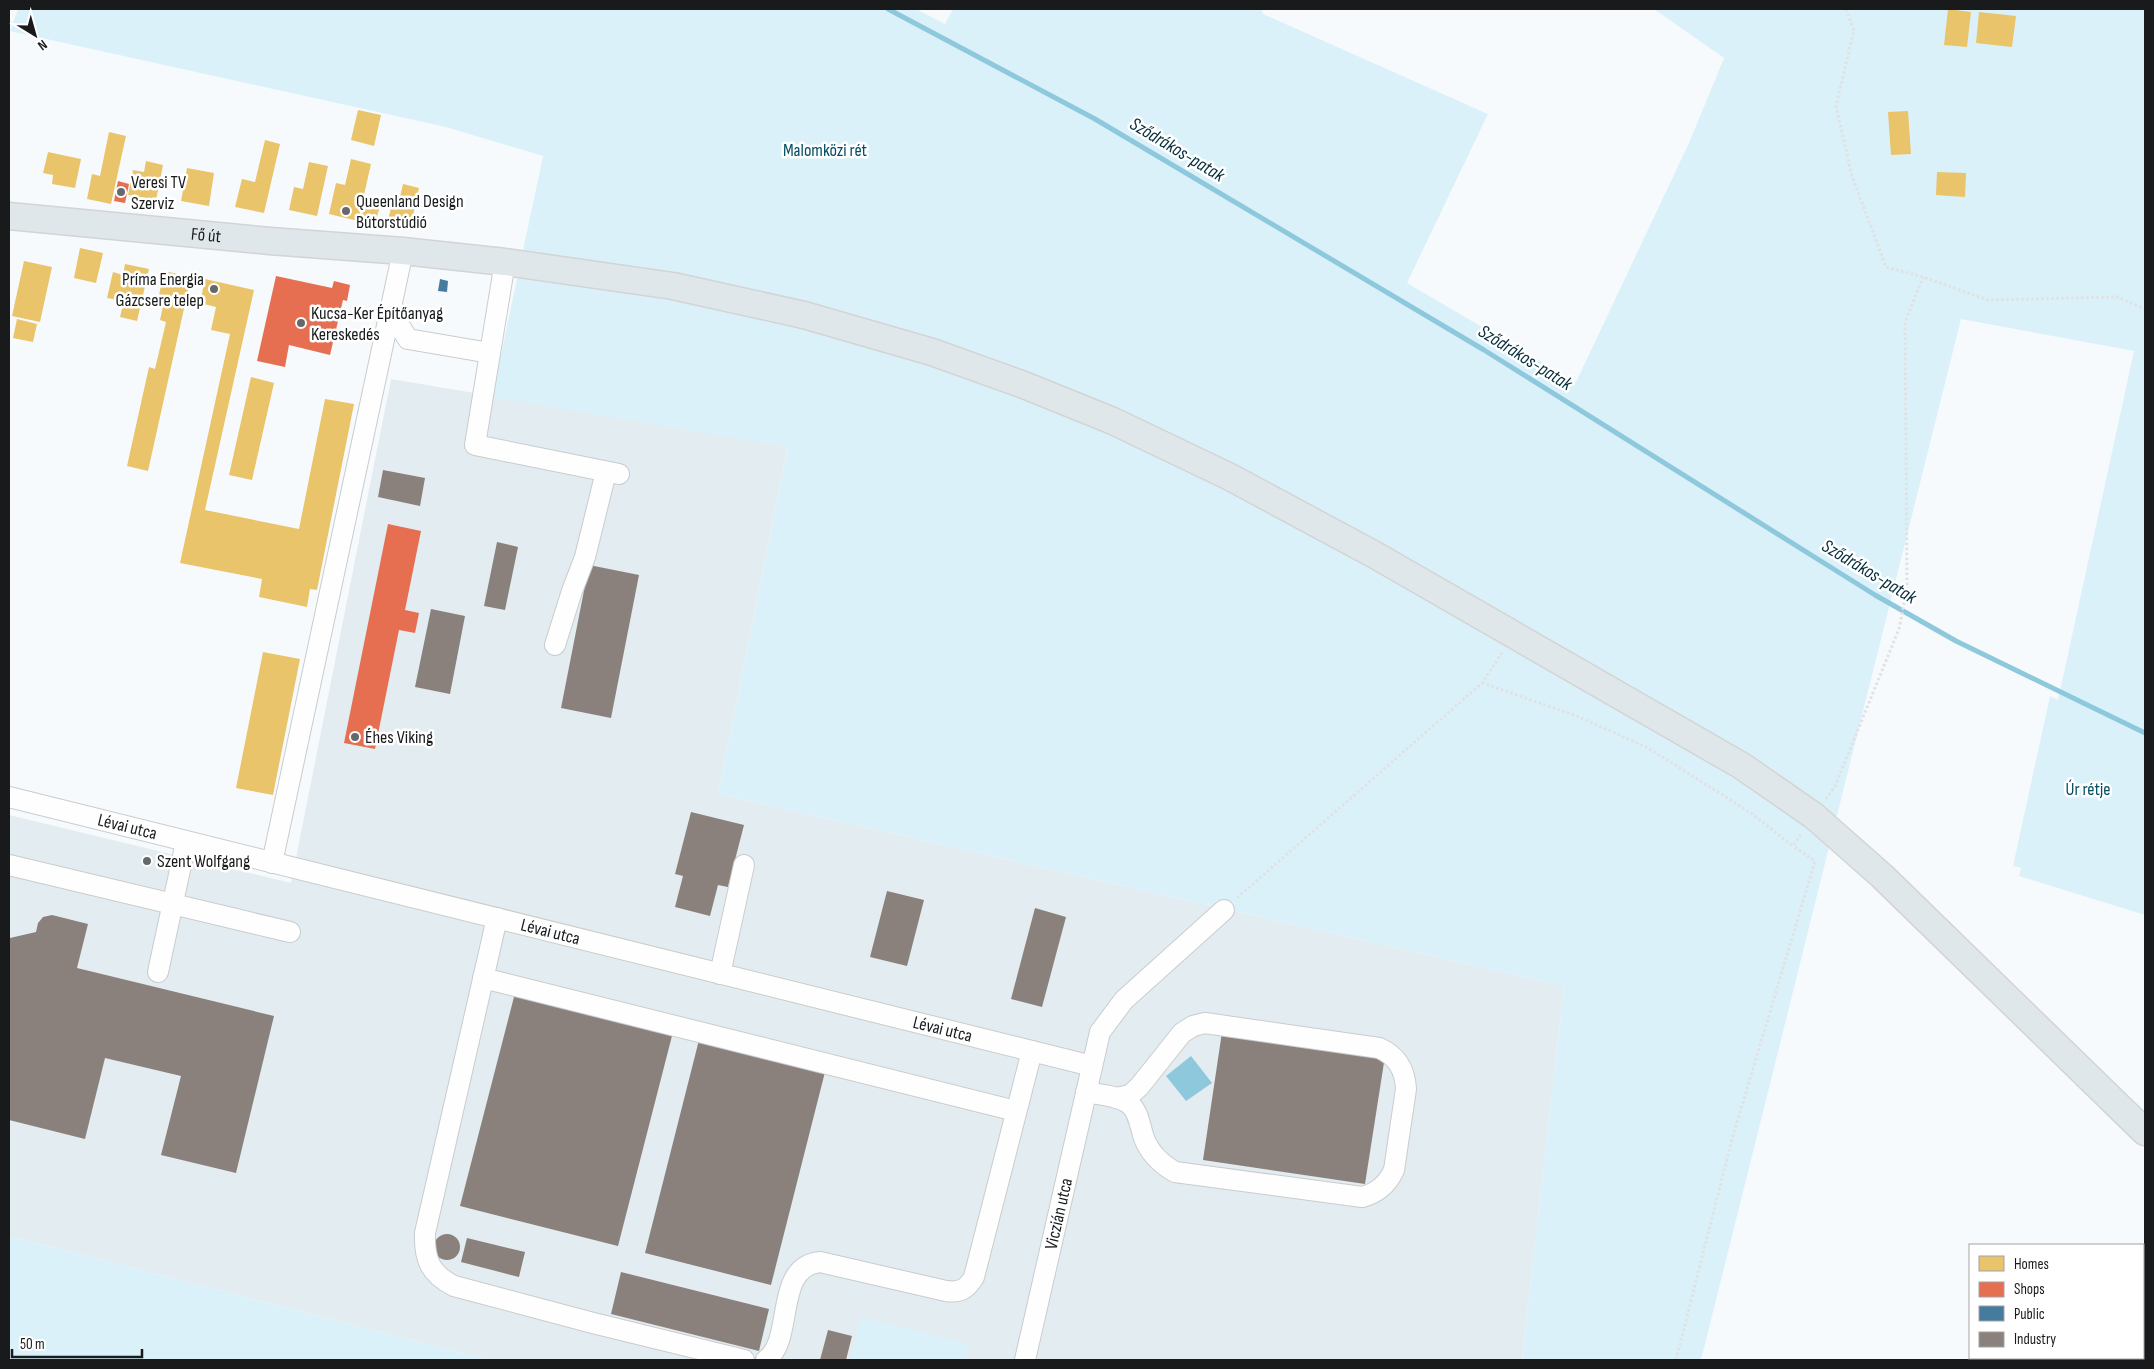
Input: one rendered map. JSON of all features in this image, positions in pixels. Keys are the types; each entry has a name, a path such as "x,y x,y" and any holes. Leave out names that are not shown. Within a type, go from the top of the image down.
{"main road":[{"name":"Fő út","path":"9,216 260,240 403,251 504,262 673,286 804,315 932,352 1015,382 1113,421 1181,452 1375,555 1707,743 1742,766 1814,816 1882,876 2145,1132"}],"street":[{"path":"272,863 403,251"},
{"path":"504,262 474,445 612,473 555,645"},
{"path":"392,305 399,325 408,339 490,352"},
{"name":"Lévai utca","path":"9,797 1092,1066"},
{"path":"158,972 186,842"},
{"path":"9,865 290,932"},
{"path":"720,974 744,865"},
{"name":"Viczián utca","path":"1025,1360 1100,1032 1124,1000 1224,910"},
{"path":"497,918 425,1233 426,1258 430,1267 435,1274 454,1286 744,1360"},
{"path":"483,978 1016,1111"},
{"path":"1086,1092 1116,1098 1129,1103 1134,1110 1152,1154 1162,1164 1176,1172 1362,1197 1381,1188 1390,1179 1394,1170 1406,1089 1405,1078 1397,1060 1388,1052 1379,1048 1205,1023 1193,1026 1182,1033 1139,1087 1130,1095 1116,1098"},
{"path":"766,1360 771,1357 776,1349 796,1275 810,1263 820,1262 946,1291 956,1292 969,1285 974,1277 1032,1051"}],"path":[{"path":"1846,9 1854,30 1836,106 1852,176 1886,267 1924,277 1988,300 2118,297 2145,308"},
{"path":"1793,846 1835,786 1899,629 1907,588 1905,322 1924,277"},
{"path":"1224,910 1482,683 1515,634"},
{"path":"1482,683 1578,716 1648,748 1751,813 1815,861 1732,1139 1676,1360"}],"shaded area":[{"path":"391,379 788,446 718,794 1564,986 1522,1360 489,1360 9,1236 9,815 291,883"}],"green space":[{"path":"18,9 916,9 945,24 953,9 1261,9 1263,14 1488,114 1407,283 1576,382 1689,143 1724,58 1654,9 2145,9 2145,915 2019,876 2021,868 2013,866 2050,696 2058,700 2134,351 1961,319 1701,1360 1522,1360 1564,986 718,794 788,447 492,397 543,156 446,127 10,31"},
{"path":"9,1236 489,1360 9,1360"},
{"path":"861,1317 969,1344 965,1360 850,1360"}],"water":[{"path":"1191,1056 1212,1083 1186,1101 1166,1076"}],"building: Homes":[{"path":"1948,9 1971,12 1967,47 1944,45"},
{"path":"1979,12 2016,16 2012,47 1976,43"},
{"path":"358,110 381,115 374,146 351,140"},
{"path":"1908,111 1911,154 1891,155 1888,112"},
{"path":"109,132 126,136 111,204 87,199 92,174 100,176"},
{"path":"265,140 280,144 264,213 235,207 242,179 255,182"},
{"path":"48,152 81,159 75,188 52,184 53,175 43,173"},
{"path":"351,159 371,164 358,221 329,214 336,183 345,185"},
{"path":"146,161 163,165 156,200 128,195 133,170 144,172"},
{"path":"309,162 328,166 317,216 289,210 294,187 303,189"},
{"path":"187,168 214,173 209,206 181,201"},
{"path":"1937,172 1966,173 1965,197 1936,195"},
{"path":"403,184 419,188 410,229 387,224 391,208 397,210"},
{"path":"365,202 380,206 375,224 361,220"},
{"path":"80,248 103,253 96,283 74,278"},
{"path":"24,261 52,267 40,322 12,316"},
{"path":"125,264 149,269 137,321 120,317 124,301 107,298 113,272 123,275"},
{"path":"164,271 191,277 148,471 127,466 149,367 155,369 166,322 160,320 163,306 157,305"},
{"path":"205,279 254,290 205,510 299,529 325,399 354,404 317,590 310,589 307,607 259,597 262,579 180,563 230,334 211,330 216,307 200,303"},
{"path":"17,319 37,324 33,342 13,338"},
{"path":"251,377 274,383 252,480 229,475"},
{"path":"263,652 300,659 273,795 236,788"}],"building: Shops":[{"name":"Veresi TV Szerviz","path":"118,181 129,184 125,203 114,201"},
{"name":"Kucsa-Ker Építőanyag Kereskedés","path":"276,276 332,288 334,281 350,285 347,301 343,300 330,355 289,345 285,367 257,361"},
{"path":"388,524 421,531 405,610 419,613 415,633 399,630 375,749 344,743"}],"building: Public":[{"path":"440,279 448,281 447,292 438,291"}],"building: Industry":[{"path":"383,470 425,478 420,506 378,497"},
{"path":"497,542 518,547 505,610 484,606"},
{"path":"589,565 639,575 611,718 561,708"},
{"path":"431,609 465,616 450,694 415,687"},
{"path":"691,812 744,825 728,887 718,885 710,916 675,907 683,876 675,874"},
{"path":"887,891 924,900 907,966 870,957"},
{"path":"1035,908 1066,917 1042,1007 1011,999"},
{"path":"52,915 88,924 77,968 274,1016 236,1173 161,1155 181,1076 105,1058 85,1139 9,1120 10,938 36,932 38,923 43,917"},
{"path":"515,993 673,1032 618,1246 460,1206"},
{"path":"1222,1032 1385,1056 1365,1184 1203,1160"},
{"path":"699,1040 825,1072 771,1285 645,1253"},
{"path":"447,1234 457,1237 460,1247 457,1257 447,1260 437,1257 434,1247 437,1237"},
{"path":"467,1238 525,1252 519,1277 461,1262"},
{"path":"621,1272 769,1309 759,1351 611,1314"},
{"path":"828,1330 852,1336 846,1360 820,1360"}],"waterway":[{"name":"Sződrákos-patak","path":"888,9 1095,119 1484,350 1875,595 1956,641 2145,733"}],"place":[{"name":"Veresi TV Szerviz","path":"121,192"},
{"name":"Queenland Design Bútorstúdió","path":"346,211"},
{"name":"Príma Energia Gázcsere telep","path":"214,289"},
{"name":"Kucsa-Ker Építőanyag Kereskedés","path":"301,323"},
{"name":"Éhes Viking","path":"355,737"},
{"name":"Szent Wolfgang","path":"147,861"}],"park label":[{"name":"Malomközi rét","path":"825,150"},
{"name":"Úr rétje","path":"2088,789"}]}
